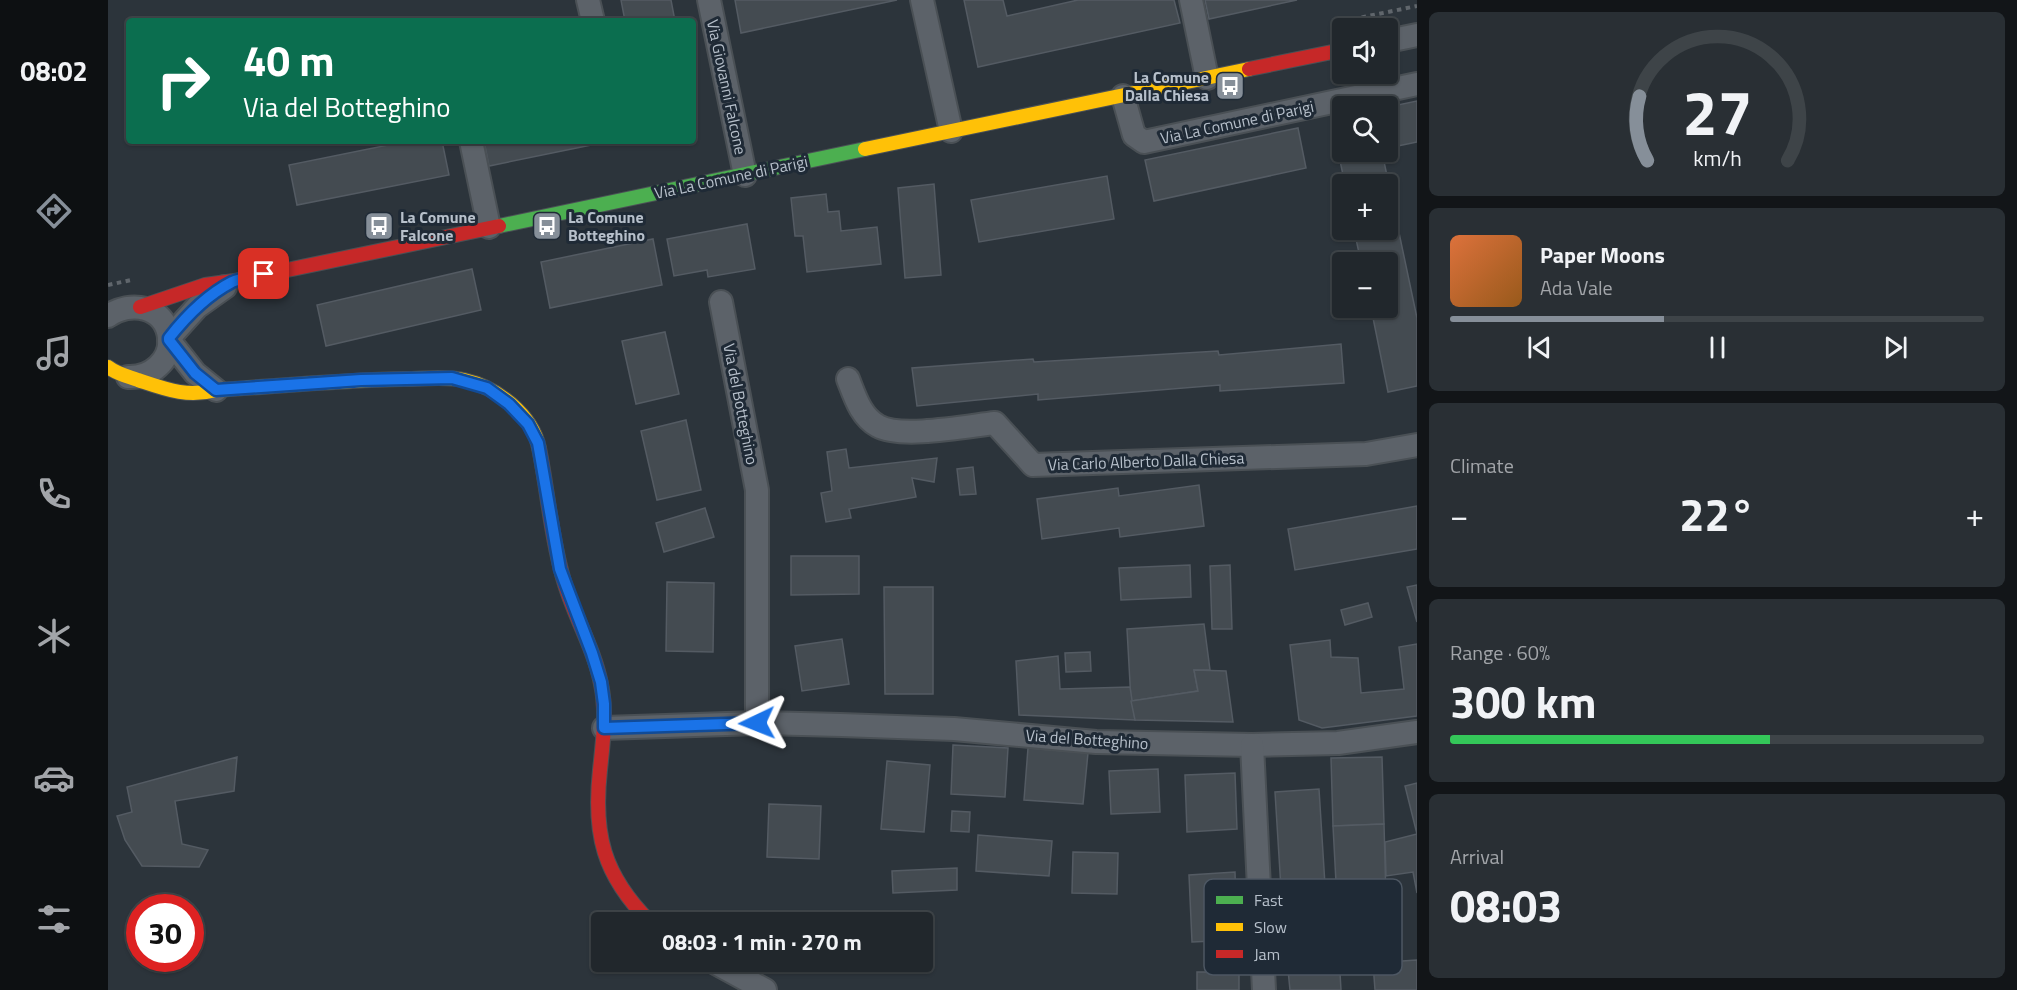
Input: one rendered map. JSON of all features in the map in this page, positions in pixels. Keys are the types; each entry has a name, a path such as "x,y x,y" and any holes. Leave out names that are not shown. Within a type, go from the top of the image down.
{"street":[{"path":"588,0 591,18"},
{"name":"Via Giovanni Falcone","path":"709,0 745,175"},
{"path":"922,0 951,131"},
{"path":"1191,0 1207,78"},
{"path":"1398,39 1417,35"},
{"name":"Via La Comune di Parigi","path":"119,311 205,285 234,281 1332,52"},
{"name":"Via La Comune di Parigi","path":"1123,96 1134,135 1144,142 1417,84"},
{"path":"472,144 489,227"},
{"name":"Via La Comune di Parigi","path":"169,339 196,307 234,281"},
{"name":"Via del Botteghino","path":"721,302 757,490 757,723"},
{"path":"119,311 152,312 161,320 169,339 195,373 216,390"},
{"path":"113,370 145,375 159,366 168,351 169,339"},
{"path":"113,370 180,394 361,380 452,378 487,388 509,404 528,424 538,443 560,569 601,682 604,728 597,803 601,842 619,885 629,901 640,912"},
{"name":"Via Carlo Alberto Dalla Chiesa","path":"848,380 864,414 879,427 898,431 918,431 995,423 1033,465 1366,454 1417,445"},
{"name":"Via del Botteghino","path":"604,728 757,723 841,725 954,729 1096,742 1252,745 1338,743 1417,732"},
{"path":"1252,745 1259,879"},
{"path":"732,972 765,990"},
{"path":"1263,975 1264,990"}],"building":[{"path":"621,0 671,0 674,18 624,18"},
{"path":"735,0 897,0 741,33"},
{"path":"964,0 1003,0 1007,16 1078,0 1174,0 1180,23 978,67"},
{"path":"1205,0 1297,0 1209,19"},
{"path":"1417,101 1417,142 1398,146 1398,105"},
{"path":"1298,128 1306,168 1154,201 1145,160"},
{"path":"393,144 443,144 449,175 297,205 289,165"},
{"path":"485,144 596,144 489,166"},
{"path":"1340,162 1384,162 1387,174 1343,174"},
{"path":"1107,176 1114,219 979,242 971,200"},
{"path":"934,184 941,275 905,278 898,188"},
{"path":"826,194 828,212 839,211 841,231 877,227 881,264 807,272 803,236 795,236 791,198"},
{"path":"747,224 755,269 708,277 707,270 674,276 667,239"},
{"path":"1398,228 1417,318 1417,386 1388,392 1373,318 1398,318 1398,252 1359,252 1356,240 1398,240"},
{"path":"653,239 662,285 550,308 541,262"},
{"path":"472,269 481,310 326,346 317,305"},
{"path":"665,332 679,394 636,404 622,341"},
{"path":"1341,344 1344,383 1220,391 1220,385 1038,400 1038,394 917,406 912,368 1033,359 1034,362 1218,351 1219,355"},
{"path":"686,420 701,490 657,500 641,431"},
{"path":"846,449 849,468 937,458 934,482 912,478 916,497 849,509 851,518 826,522 821,493 832,491 827,452"},
{"path":"973,467 976,494 960,495 957,469"},
{"path":"1199,485 1204,526 1120,537 1119,528 1042,539 1037,499 1118,488 1119,496"},
{"path":"1417,506 1417,549 1295,570 1288,529"},
{"path":"705,508 714,537 664,552 656,523"},
{"path":"791,556 859,556 859,594 791,595"},
{"path":"1190,565 1191,597 1121,600 1119,568"},
{"path":"1230,565 1232,629 1212,629 1210,566"},
{"path":"667,582 714,583 713,652 666,651"},
{"path":"1417,585 1417,622 1407,587"},
{"path":"884,587 933,587 933,694 885,694"},
{"path":"1368,603 1372,617 1345,625 1341,610"},
{"path":"1204,624 1210,670 1194,670 1198,691 1131,701 1127,629"},
{"path":"842,639 849,684 802,691 795,646"},
{"path":"1330,640 1331,657 1358,658 1361,693 1404,689 1399,647 1417,644 1417,716 1322,728 1299,720 1290,645"},
{"path":"1090,652 1091,671 1066,672 1065,653"},
{"path":"1058,656 1060,689 1130,687 1135,720 1019,715 1016,661"},
{"path":"1194,670 1226,671 1233,722 1135,720 1131,701 1198,691"},
{"path":"953,745 1008,748 1005,797 951,794"},
{"path":"1028,748 1088,753 1083,804 1024,800"},
{"path":"237,757 234,791 175,801 182,844 208,850 199,867 142,866 125,840 117,816 132,812 127,787"},
{"path":"1382,757 1384,824 1333,826 1331,758"},
{"path":"887,761 930,765 924,832 881,829"},
{"path":"1158,769 1160,812 1111,814 1109,771"},
{"path":"1235,773 1237,829 1187,832 1185,775"},
{"path":"1417,783 1417,834 1405,786"},
{"path":"1319,789 1325,879 1280,879 1275,792"},
{"path":"769,804 821,806 819,859 767,857"},
{"path":"952,811 970,812 969,832 951,831"},
{"path":"1384,824 1385,879 1336,879 1333,826"},
{"path":"1417,834 1417,893 1413,872 1386,876 1385,842"},
{"path":"978,835 1052,841 1049,876 976,871"},
{"path":"1073,852 1118,853 1117,894 1072,893"},
{"path":"957,868 957,890 893,893 892,871"},
{"path":"1235,872 1235,879 1204,879 1204,941 1192,942 1189,875"},
{"path":"1417,960 1417,990 1375,990 1374,975 1402,975 1402,961"},
{"path":"1197,972 1204,972 1204,975 1239,975 1239,990 1197,990"},
{"path":"1288,975 1340,975 1341,990 1290,990"}],"traffic: fast":[{"path":"499,226 865,149"}],"traffic: slow":[{"path":"865,149 1249,69"},
{"path":"108,367 122,375 186,393 357,381 442,378 464,380 488,389 521,413 529,424 539,448"}],"traffic: jam":[{"path":"1249,69 1332,52"},
{"path":"140,307 205,285 499,226"},
{"path":"539,448 560,565 568,594 594,658 603,695 604,727 598,793 600,834 612,870 621,887 641,912"}],"place":[{"name":"La Comune Dalla Chiesa","path":"1230,86"},
{"name":"La Comune Falcone","path":"379,226"},
{"name":"La Comune Botteghino","path":"547,226"}],"route":[{"path":"264,274 234,281 205,300 189,314 169,338 186,364 195,373 216,390 324,381 452,378 487,388 518,412 535,435 560,569 601,682 604,728 757,723"}]}
